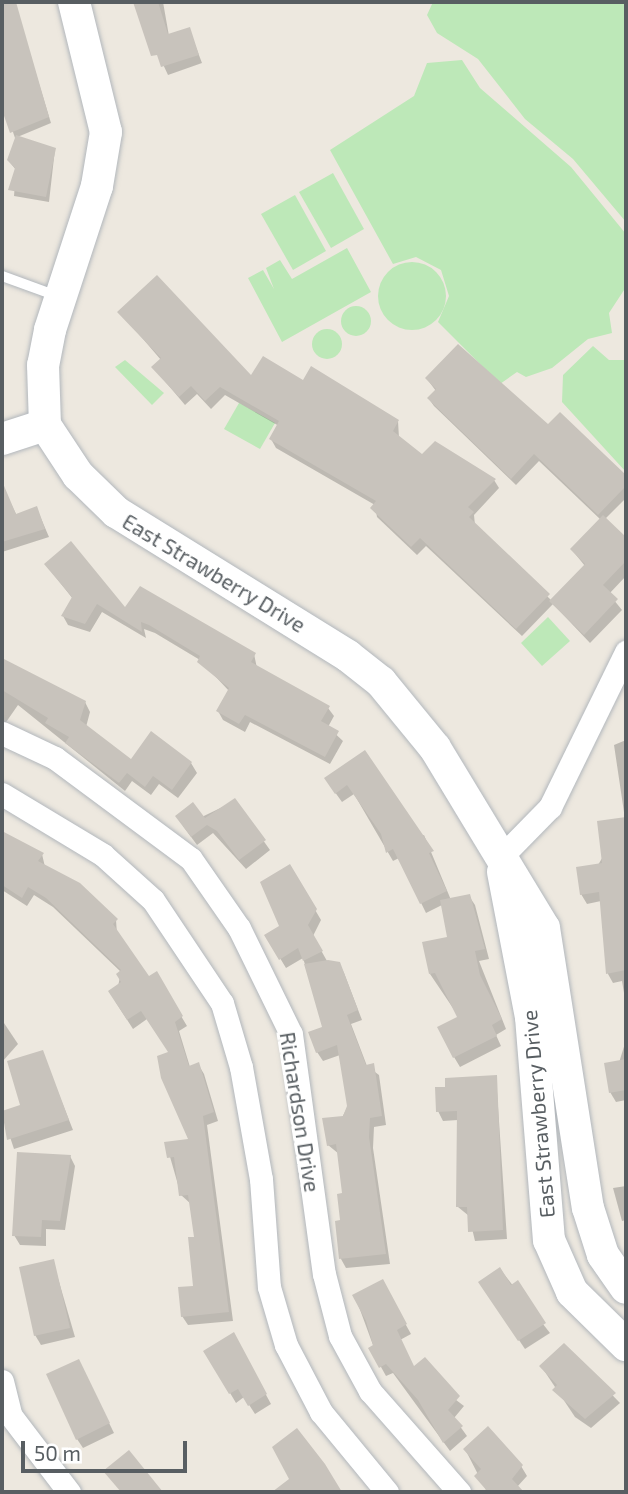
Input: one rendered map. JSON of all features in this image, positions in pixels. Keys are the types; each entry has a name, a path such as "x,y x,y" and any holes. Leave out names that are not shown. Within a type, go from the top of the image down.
{"street":[{"path":"2,439 45,425 44,365 60,297 97,186 106,132 74,2"},
{"name":"East Strawberry Drive","path":"45,425 78,475 116,512 381,682 435,748 544,928 588,1208 603,1255 626,1288"},
{"path":"500,857 550,807 626,652"},
{"name":"Richardson Drive","path":"2,733 55,758 191,859 239,928 290,1034 324,1274 340,1336 370,1391 459,1492"},
{"path":"2,794 103,855 153,900 222,1003 242,1066 261,1179 269,1287 286,1345 321,1412 387,1492"},
{"name":"East Strawberry Drive","path":"500,857 531,1017 549,1240 572,1293 626,1345"},
{"path":"2,1381 6,1418 69,1492"}],"lane":[{"path":"2,276 60,297"}],"green space":[{"path":"433,2 626,2 626,222 573,159 525,119 478,59 437,33 427,15"},
{"path":"462,60 480,88 571,167 626,234 626,287 609,313 612,333 588,339 552,368 526,377 517,372 500,384 438,322 449,296 441,270 416,257 393,264 330,150 414,96 427,63"},
{"path":"333,173 364,229 331,248 299,192"},
{"path":"295,195 326,251 293,270 261,214"},
{"path":"347,248 371,292 282,342 248,278 263,270 274,289 266,268 280,260 292,279"},
{"path":"412,262 425,265 436,272 443,283 446,296 443,309 436,320 425,327 412,330 399,327 388,320 381,309 378,296 381,283 388,272 399,265"},
{"path":"356,306 367,310 371,321 367,332 356,336 345,332 341,321 345,310"},
{"path":"327,329 338,333 342,344 338,355 327,359 316,355 312,344 316,333"},
{"path":"593,346 609,360 626,360 626,472 562,402 563,375"},
{"path":"125,360 164,393 152,405 115,367"},
{"path":"239,403 275,423 260,449 224,429"},
{"path":"548,617 570,641 542,666 521,643"}],"building":[{"path":"2,2 16,2 49,117 10,133 2,110"},
{"path":"133,2 158,2 168,34 190,27 199,55 161,67 157,55 151,56"},
{"path":"16,135 56,148 46,197 8,190 15,168 7,160"},
{"path":"157,275 251,375 263,356 303,380 311,366 399,420 393,431 422,454 435,441 496,479 468,507 474,512 469,517 550,594 516,629 420,538 411,547 370,508 376,501 269,439 279,421 220,387 205,401 191,386 179,397 151,367 161,358 117,312"},
{"path":"458,344 548,424 560,412 626,475 626,486 598,515 534,454 511,479 427,398 436,389 425,378"},
{"path":"2,481 16,514 37,506 45,529 2,542"},
{"path":"603,515 626,537 626,561 603,585 618,599 584,635 549,601 585,564 570,549"},
{"path":"71,541 125,607 140,586 256,653 251,662 330,706 321,721 339,731 325,757 245,715 239,724 216,711 229,688 197,662 200,656 149,625 141,622 142,632 97,604 85,624 61,616 72,597 44,564"},
{"path":"2,658 86,701 80,720 131,759 151,731 192,762 172,790 153,776 145,787 127,773 119,783 65,743 69,737 45,723 48,718 2,690"},
{"path":"365,750 434,851 429,853 447,891 420,904 393,849 386,853 381,834 347,785 335,794 324,778"},
{"path":"235,798 266,840 239,860 217,831 207,825 191,837 175,816 193,802 205,818"},
{"path":"626,817 626,970 606,974 599,892 580,895 576,867 602,863 597,821"},
{"path":"2,831 44,853 38,861 80,883 118,919 113,924 149,976 157,971 183,1016 175,1022 189,1066 199,1062 214,1112 203,1116 229,1312 181,1317 178,1287 193,1286 188,1237 194,1237 188,1195 179,1196 174,1157 167,1158 164,1142 188,1139 161,1078 157,1056 168,1052 141,1011 127,1020 108,991 121,982 116,974 121,970 46,898 28,887 22,898 2,885"},
{"path":"290,864 317,909 308,925 323,951 303,961 298,948 279,960 264,935 279,926 260,882"},
{"path":"470,894 485,949 475,951 480,975 502,1019 492,1025 497,1036 453,1058 437,1027 457,1017 435,973 429,974 422,942 447,937 440,900"},
{"path":"328,960 340,962 358,1010 347,1015 366,1065 374,1063 382,1116 370,1118 369,1137 386,1254 339,1259 335,1221 340,1220 337,1194 342,1193 336,1144 327,1146 322,1118 343,1116 347,1106 337,1045 316,1053 308,1032 322,1027 304,964"},
{"path":"43,1050 69,1120 7,1140 2,1111 20,1105 7,1061"},
{"path":"626,1059 626,1090 609,1093 604,1063"},
{"path":"497,1075 503,1230 468,1232 467,1207 456,1207 457,1111 436,1112 435,1087 445,1087 445,1078"},
{"path":"17,1152 71,1155 60,1221 42,1220 41,1237 12,1236"},
{"path":"54,1259 70,1328 34,1336 19,1267"},
{"path":"500,1267 511,1285 518,1280 546,1323 518,1341 478,1282"},
{"path":"383,1279 407,1324 397,1330 414,1366 425,1357 460,1396 448,1410 463,1426 443,1443 418,1400 386,1364 379,1368 368,1348 373,1345 366,1321 352,1295"},
{"path":"234,1332 267,1394 248,1406 238,1389 229,1394 203,1351"},
{"path":"564,1343 616,1393 585,1419 552,1390 557,1385 539,1366"},
{"path":"79,1359 110,1423 76,1440 46,1374"},
{"path":"488,1426 523,1465 512,1479 524,1492 488,1492 474,1476 481,1469 463,1449"},
{"path":"297,1428 325,1464 342,1492 272,1492 289,1479 272,1447"},
{"path":"129,1450 163,1492 121,1492 103,1471"}]}
